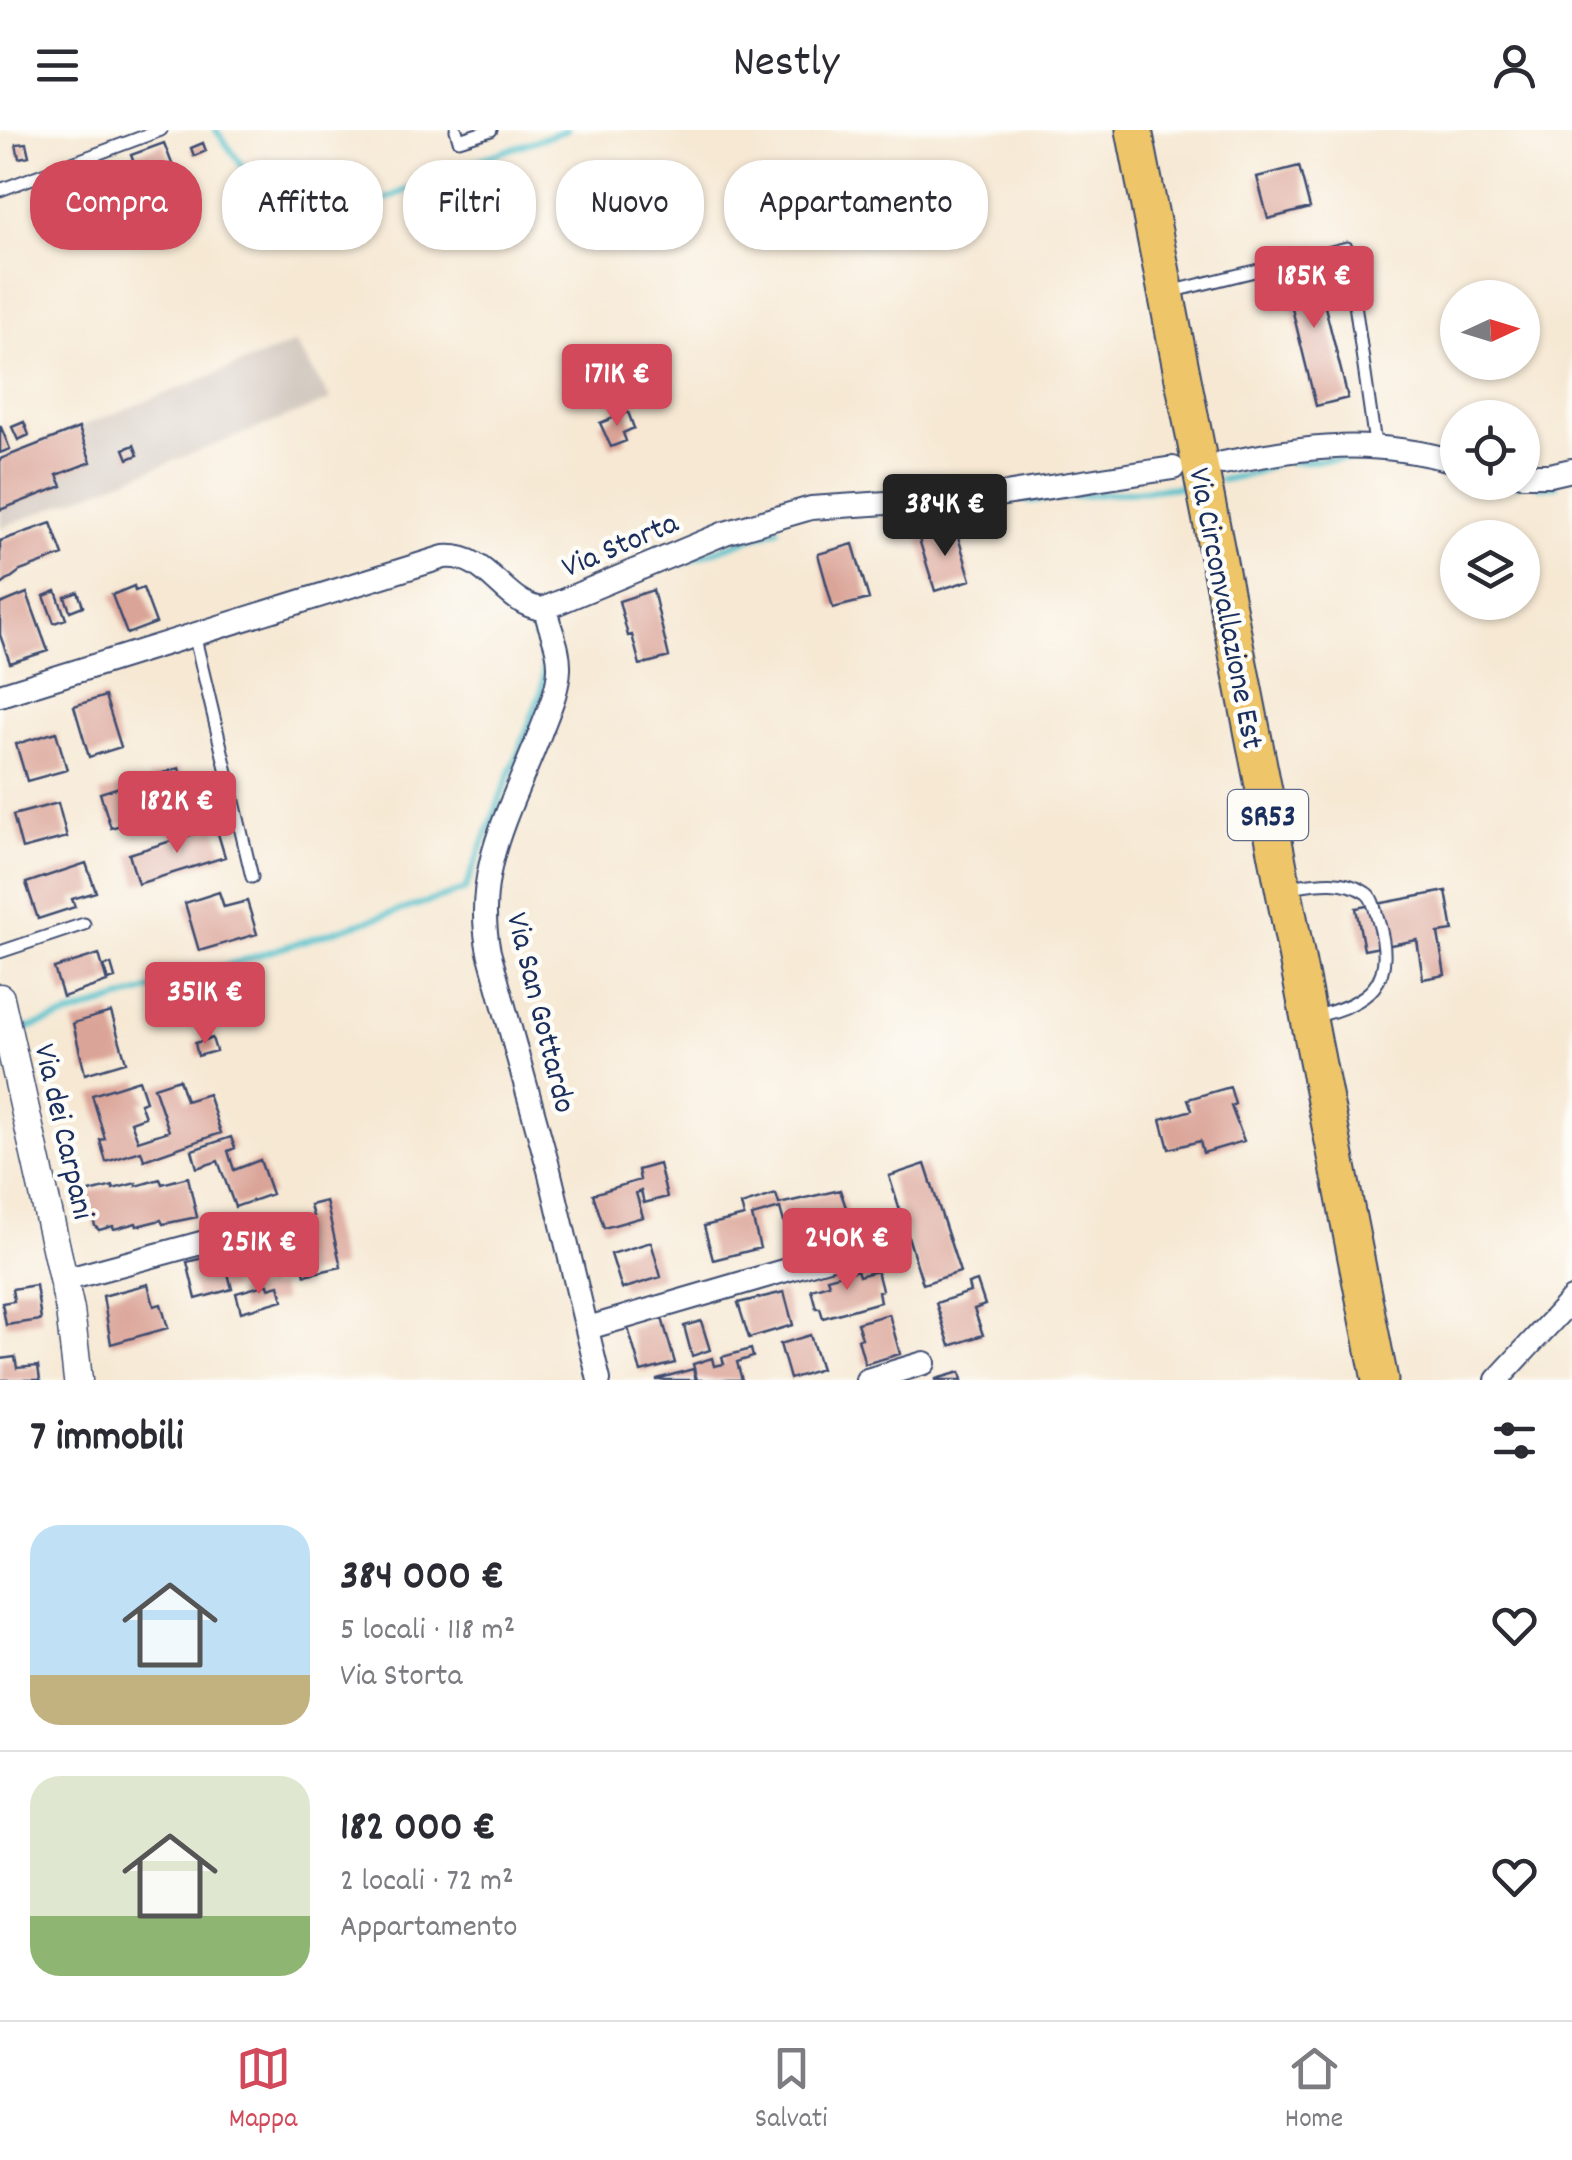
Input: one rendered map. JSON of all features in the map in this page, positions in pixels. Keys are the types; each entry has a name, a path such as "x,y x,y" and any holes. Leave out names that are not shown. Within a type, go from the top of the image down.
{"main road":[{"name":"Via Circonvallazione Est","path":"1134,130 1380,1380"}],"street":[{"path":"1222,463 1312,448 1375,444 1440,458"},
{"name":"Via Storta","path":"0,695 450,556 471,560 527,604 545,608 725,533 811,508 992,496 1174,468"},
{"path":"1540,474 1572,470"},
{"name":"Via San Gottardo","path":"545,608 559,655 558,681 490,863 483,896 484,916 489,952 599,1380"},
{"name":"Via dei Carpani","path":"1,1006 7,1064 64,1280 78,1380"},
{"path":"64,1280 234,1234"},
{"path":"588,1328 862,1248"},
{"path":"1498,1380 1572,1299"},
{"path":"867,1380 924,1364"}],"lane":[{"path":"0,190 161,130"},
{"path":"456,130 459,140 490,130"},
{"path":"1166,293 1346,248 1375,444"},
{"path":"194,634 252,877"},
{"path":"1283,888 1332,881 1364,892 1371,897 1383,935 1383,976 1372,992 1349,1008 1308,1018"},
{"path":"0,952 84,924"}],"shaded area":[{"path":"295,343 331,400 0,528 0,458"}],"building":[{"path":"26,143 29,156 19,158 16,144"},
{"path":"164,143 171,160 133,160 131,155"},
{"path":"203,143 206,151 194,156 191,148"},
{"path":"1299,166 1310,208 1268,219 1257,177"},
{"path":"1313,259 1348,398 1316,406 1285,280 1275,283 1272,270"},
{"path":"628,412 634,428 623,433 626,441 611,447 600,423"},
{"path":"24,422 29,435 18,440 12,427"},
{"path":"0,425 10,449 0,453"},
{"path":"79,428 91,462 57,475 62,486 0,510 0,459"},
{"path":"134,445 138,455 128,459 124,449"},
{"path":"51,523 63,555 20,571 0,586 0,541"},
{"path":"955,527 971,580 935,591 919,539"},
{"path":"853,544 869,599 833,608 818,554"},
{"path":"134,586 135,591 143,588 156,623 127,634 112,595"},
{"path":"653,590 669,657 640,665 619,601"},
{"path":"56,591 66,619 54,623 44,596"},
{"path":"78,592 83,606 70,611 65,597"},
{"path":"27,593 48,651 10,663 0,635 0,604"},
{"path":"105,696 121,747 89,757 74,706"},
{"path":"56,732 67,770 27,781 16,744"},
{"path":"179,768 190,804 111,828 100,793 132,783 135,795 152,790 149,777"},
{"path":"58,803 67,837 22,849 13,815"},
{"path":"216,827 225,857 138,884 129,854"},
{"path":"86,863 96,892 72,899 75,907 38,919 26,883"},
{"path":"1446,891 1453,931 1438,933 1445,975 1423,979 1417,940 1364,950 1356,908"},
{"path":"219,892 224,907 247,901 257,934 199,951 185,903"},
{"path":"99,954 107,982 63,997 54,968"},
{"path":"111,964 115,978 108,980 104,966"},
{"path":"111,1012 126,1062 85,1074 73,1023"},
{"path":"212,1038 216,1051 198,1056 195,1043"},
{"path":"179,1079 186,1101 208,1094 221,1133 144,1160 141,1151 106,1162 100,1140 105,1139 92,1095 139,1080 146,1101 140,1103 145,1117 131,1122 138,1141 169,1131 154,1087"},
{"path":"1230,1087 1235,1104 1231,1106 1244,1141 1203,1153 1200,1141 1169,1149 1161,1119 1192,1110 1188,1099"},
{"path":"231,1137 235,1148 228,1151 234,1170 260,1160 272,1194 235,1207 218,1161 197,1168 192,1150"},
{"path":"659,1164 667,1197 644,1203 641,1191 636,1193 643,1217 604,1228 593,1194 640,1180 638,1170"},
{"path":"925,1164 960,1272 923,1284 889,1176"},
{"path":"188,1177 197,1217 114,1229 113,1226 99,1230 95,1226 86,1193"},
{"path":"840,1190 851,1222 788,1237 780,1208 752,1216 760,1248 713,1260 704,1226 744,1216 741,1205 776,1194 779,1204"},
{"path":"326,1201 341,1267 305,1275 292,1221 313,1216 310,1205"},
{"path":"651,1242 661,1277 622,1289 611,1254"},
{"path":"223,1253 232,1289 196,1299 187,1262"},
{"path":"857,1270 859,1276 877,1271 882,1290 878,1291 880,1302 823,1318 811,1289 829,1284 827,1278"},
{"path":"977,1281 985,1305 974,1309 983,1335 950,1346 936,1303 970,1292 968,1284"},
{"path":"148,1284 154,1306 161,1304 168,1328 111,1344 103,1296"},
{"path":"268,1284 269,1288 279,1285 283,1300 241,1312 236,1293"},
{"path":"36,1285 41,1320 6,1325 2,1303 14,1301 12,1289"},
{"path":"784,1292 793,1325 749,1338 738,1303"},
{"path":"889,1314 900,1354 865,1364 857,1323"},
{"path":"662,1318 675,1363 641,1372 628,1328"},
{"path":"701,1321 710,1350 692,1356 684,1326"},
{"path":"810,1335 821,1369 790,1379 780,1344"},
{"path":"751,1349 753,1357 737,1362 742,1380 697,1380 693,1364 712,1358 714,1366 724,1364 722,1357"},
{"path":"15,1357 17,1368 38,1366 40,1380 0,1380 0,1359"},
{"path":"693,1369 696,1380 657,1380 657,1379"},
{"path":"960,1372 962,1380 936,1380 936,1379"}],"waterway":[{"path":"216,130 288,228 310,232 469,163 567,130"},
{"path":"1291,462 1358,458"},
{"path":"1221,480 1255,473 1273,464"},
{"path":"1540,487 1556,485"},
{"path":"1027,501 1180,487"},
{"path":"681,563 778,529"},
{"path":"22,1030 465,890 542,690 542,657 530,625"}]}
